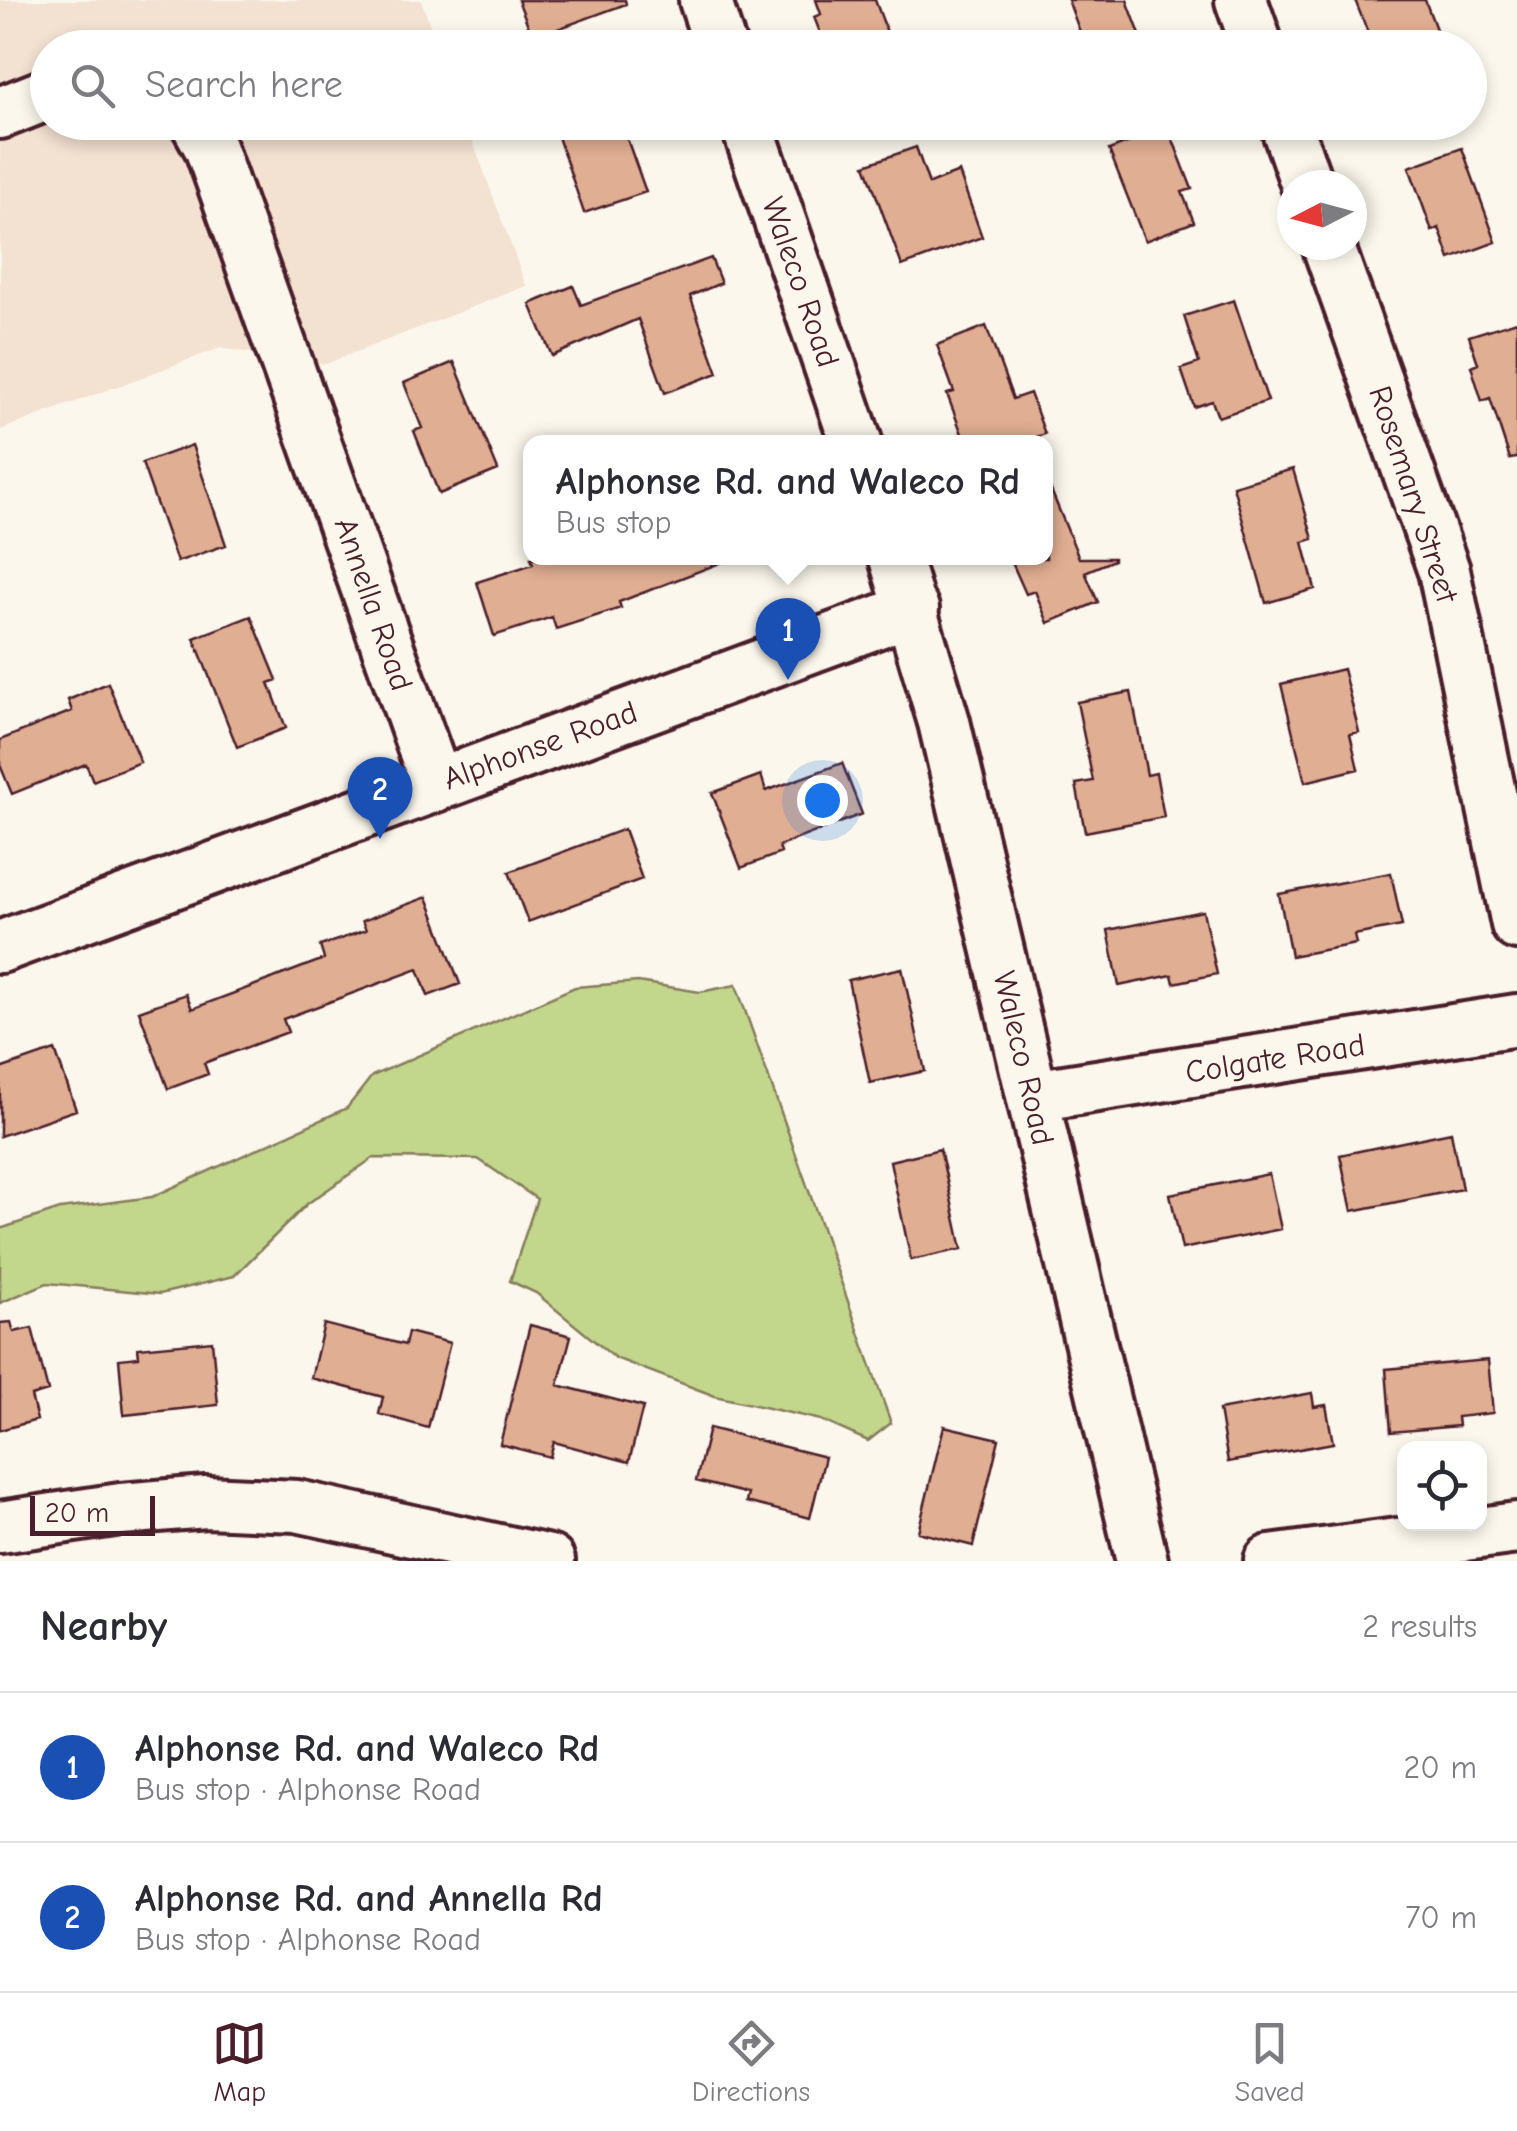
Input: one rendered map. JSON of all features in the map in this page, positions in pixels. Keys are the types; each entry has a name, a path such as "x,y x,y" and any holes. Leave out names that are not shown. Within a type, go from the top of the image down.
{"street":[{"path":"704,0 715,30"},
{"path":"1241,0 1252,30"},
{"path":"0,113 30,101"},
{"name":"Annella Road","path":"206,140 312,425 436,783"},
{"name":"Waleco Road","path":"752,140 854,435"},
{"path":"1291,140 1302,170"},
{"name":"Rosemary Street","path":"1333,260 1444,570 1517,924"},
{"name":"Waleco Road","path":"897,565 944,722 1142,1561"},
{"name":"Alphonse Road","path":"0,947 913,609"},
{"name":"Colgate Road","path":"1033,1096 1517,1020"},
{"path":"0,1527 121,1509 206,1502 297,1506 549,1561"},
{"path":"1270,1561 1517,1528"}],"shaded area":[{"path":"0,0 421,0 432,30 30,30 30,140 472,140 526,286 325,364 220,348 0,430"}],"green space":[{"path":"638,982 700,992 736,985 891,1423 868,1441 821,1420 715,1396 615,1358 536,1293 510,1281 537,1199 478,1159 373,1158 307,1204 234,1276 160,1294 47,1283 0,1303 0,1229 60,1209 152,1197 347,1108 372,1076 575,987"}],"building":[{"path":"518,0 625,0 626,4 555,30 530,30"},
{"path":"816,0 875,0 886,30 819,30 814,17 821,14"},
{"path":"1068,0 1127,0 1138,30 1079,30"},
{"path":"1355,0 1425,0 1436,30 1367,30"},
{"path":"559,140 627,140 646,192 584,213"},
{"path":"1135,140 1173,140 1192,189 1182,192 1194,222 1145,241 1109,150"},
{"path":"916,147 929,184 959,172 982,237 902,266 865,165"},
{"path":"1462,148 1496,242 1450,259 1439,228 1432,231 1409,167"},
{"path":"711,258 721,283 690,296 718,373 665,393 638,319 552,356 530,304 573,286 581,305"},
{"path":"1234,300 1268,401 1218,417 1212,401 1194,407 1181,369 1199,363 1184,316"},
{"path":"1517,321 1517,458 1510,459 1490,398 1482,401 1471,366 1478,363 1469,336"},
{"path":"986,326 1013,399 1030,393 1045,434 962,435 947,394 954,392 937,345"},
{"path":"454,362 498,470 439,494 414,431 422,428 404,383"},
{"path":"192,445 226,545 177,562 142,463"},
{"path":"1293,469 1313,539 1303,542 1315,589 1266,603 1233,486"},
{"path":"1053,495 1079,558 1114,560 1085,572 1098,602 1048,623 1035,591 1026,594 1013,565 1053,565"},
{"path":"530,565 715,565 619,602 621,608 556,629 552,617 494,636 477,582"},
{"path":"251,616 277,680 269,683 286,728 237,747 194,638"},
{"path":"1343,669 1359,732 1350,734 1358,769 1305,782 1281,684"},
{"path":"108,683 140,762 93,781 86,764 12,794 0,765 0,740 72,711 68,700"},
{"path":"1131,692 1147,775 1156,773 1164,817 1085,832 1076,784 1093,781 1077,702"},
{"path":"842,763 862,814 779,846 781,853 741,868 712,793 761,775 766,791"},
{"path":"624,829 642,879 528,922 509,872"},
{"path":"1391,873 1402,926 1354,935 1356,944 1291,956 1279,894"},
{"path":"427,897 460,984 428,996 418,969 283,1019 288,1032 204,1063 208,1074 168,1089 139,1011 186,994 192,1009 324,959 320,946 366,930 362,921"},
{"path":"1203,911 1217,974 1174,983 1172,975 1119,986 1108,930"},
{"path":"902,968 925,1071 870,1083 848,980"},
{"path":"55,1050 76,1110 0,1136 0,1069"},
{"path":"1451,1132 1462,1189 1352,1211 1340,1155"},
{"path":"940,1149 962,1249 911,1260 890,1161"},
{"path":"1269,1174 1281,1229 1182,1249 1170,1194"},
{"path":"11,1322 14,1332 32,1328 48,1391 31,1396 37,1420 0,1430 0,1323"},
{"path":"324,1324 405,1345 408,1332 450,1343 428,1428 379,1414 383,1397 311,1378"},
{"path":"530,1325 571,1336 558,1385 643,1407 629,1462 554,1442 550,1457 500,1444"},
{"path":"212,1341 218,1405 124,1415 119,1359 139,1357 138,1348"},
{"path":"1488,1360 1493,1413 1457,1417 1458,1426 1391,1432 1386,1369"},
{"path":"1312,1393 1314,1407 1326,1405 1333,1443 1228,1462 1219,1410"},
{"path":"944,1426 999,1439 973,1546 918,1532"},
{"path":"709,1428 825,1457 810,1518 746,1502 748,1494 696,1481"}],"place":[{"name":"Alphonse Rd. and Waleco Rd","path":"788,680"},
{"name":"Alphonse Rd. and Annella Rd","path":"380,839"}]}
